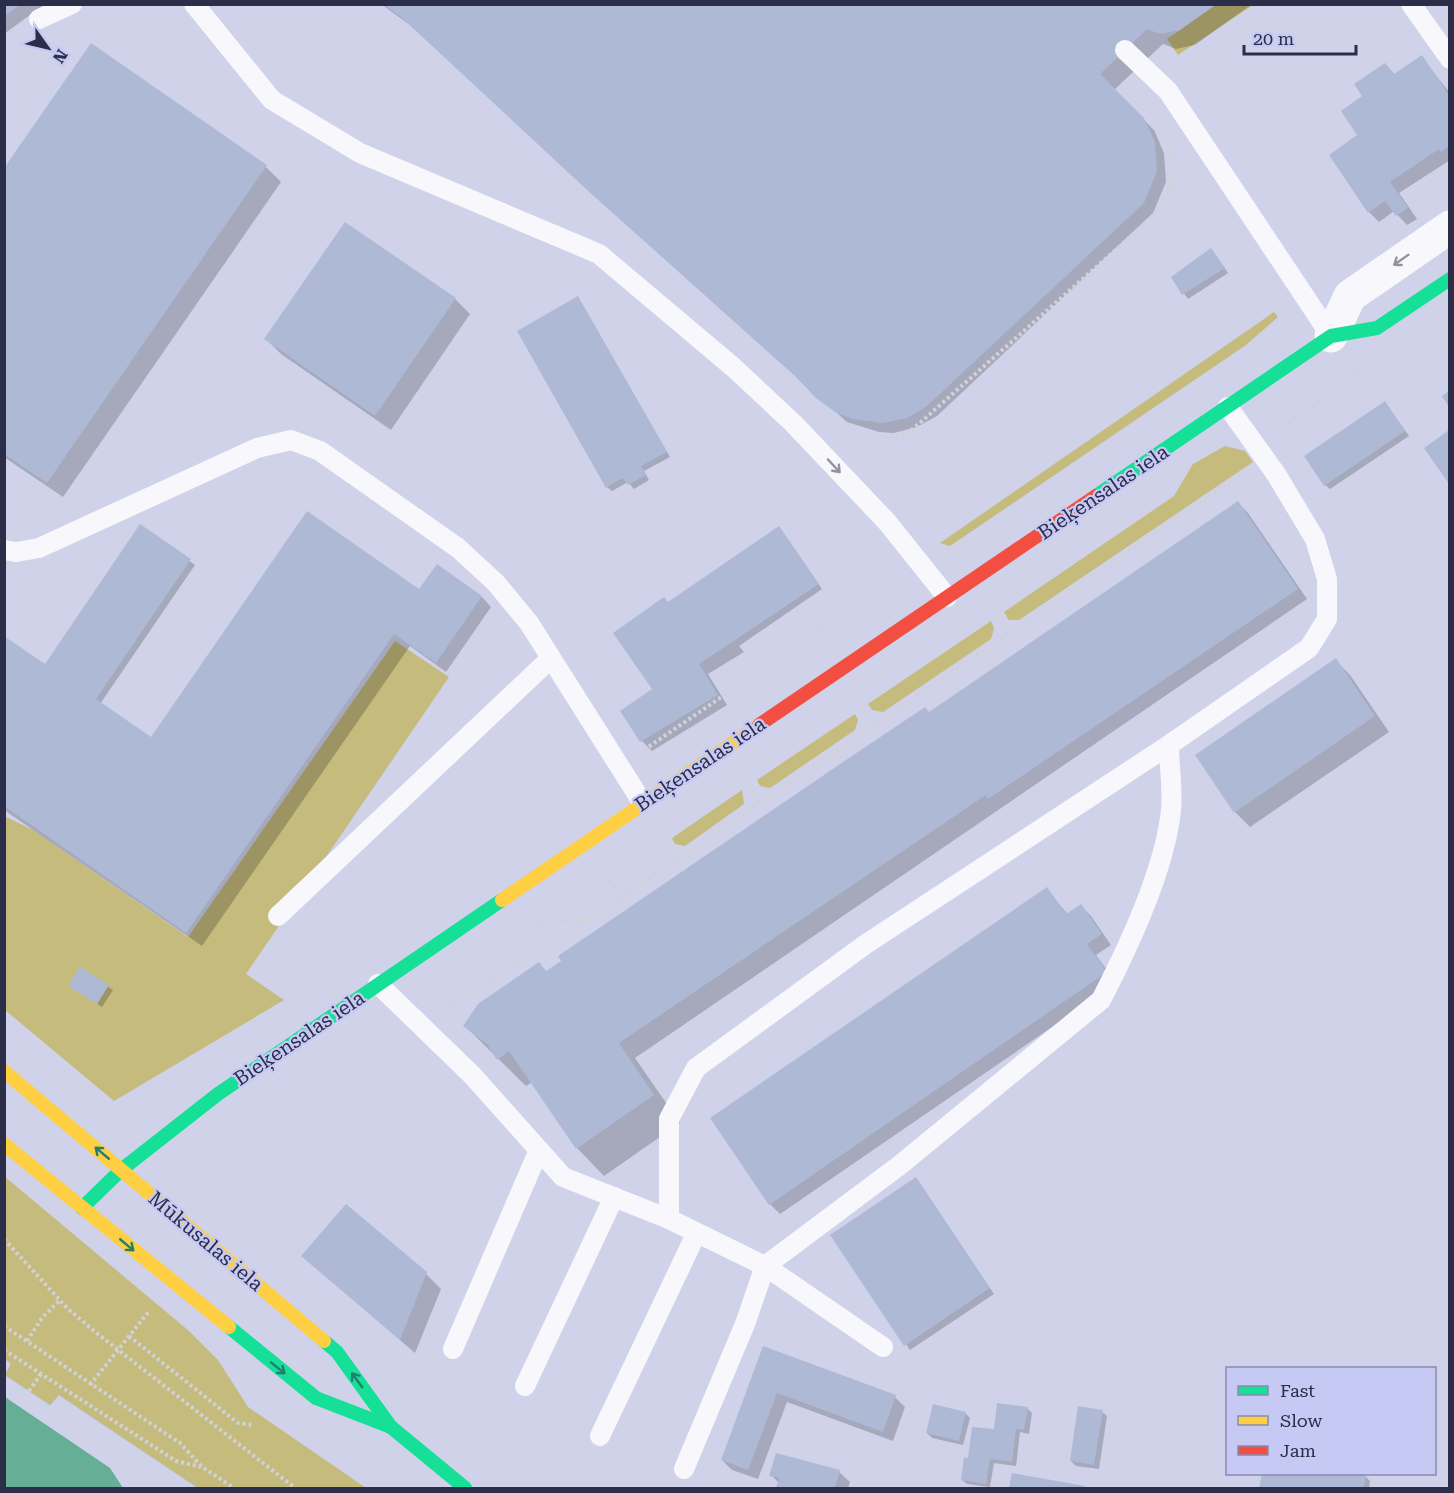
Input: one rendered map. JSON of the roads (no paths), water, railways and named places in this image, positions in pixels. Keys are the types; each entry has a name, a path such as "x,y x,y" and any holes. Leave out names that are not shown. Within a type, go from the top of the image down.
{"street":[{"path":"1331,336 1350,296 1449,227"},
{"name":"Bieķensalas iela","path":"82,1208 121,1170 218,1094 642,802 1331,336 1377,328 1449,279"},
{"name":"Mūkusalas iela","path":"4,1071 337,1353 392,1427 465,1488"},
{"name":"Mūkusalas iela","path":"4,1144 316,1398 392,1427"}],"lane":[{"path":"39,19 72,4"},
{"path":"194,4 272,100 360,153 600,254 733,367 793,423 887,522 947,597"},
{"path":"1412,4 1449,59"},
{"path":"1125,50 1168,91 1331,336"},
{"path":"669,1219 669,1119 696,1068 866,944 1169,745 1309,648 1327,619 1326,579 1315,539 1263,456 1228,407"},
{"path":"4,550 16,552 39,548 257,448 291,440 320,450 458,548 496,583 529,623 642,802"},
{"path":"278,916 551,658"},
{"path":"684,1469 745,1324 765,1266 900,1165 1101,1000 1120,962 1160,861 1171,809 1169,745"},
{"path":"378,984 472,1074 563,1177 669,1219 765,1266 883,1347"},
{"path":"453,1349 539,1150"},
{"path":"525,1386 614,1197"},
{"path":"600,1436 696,1234"}]}
